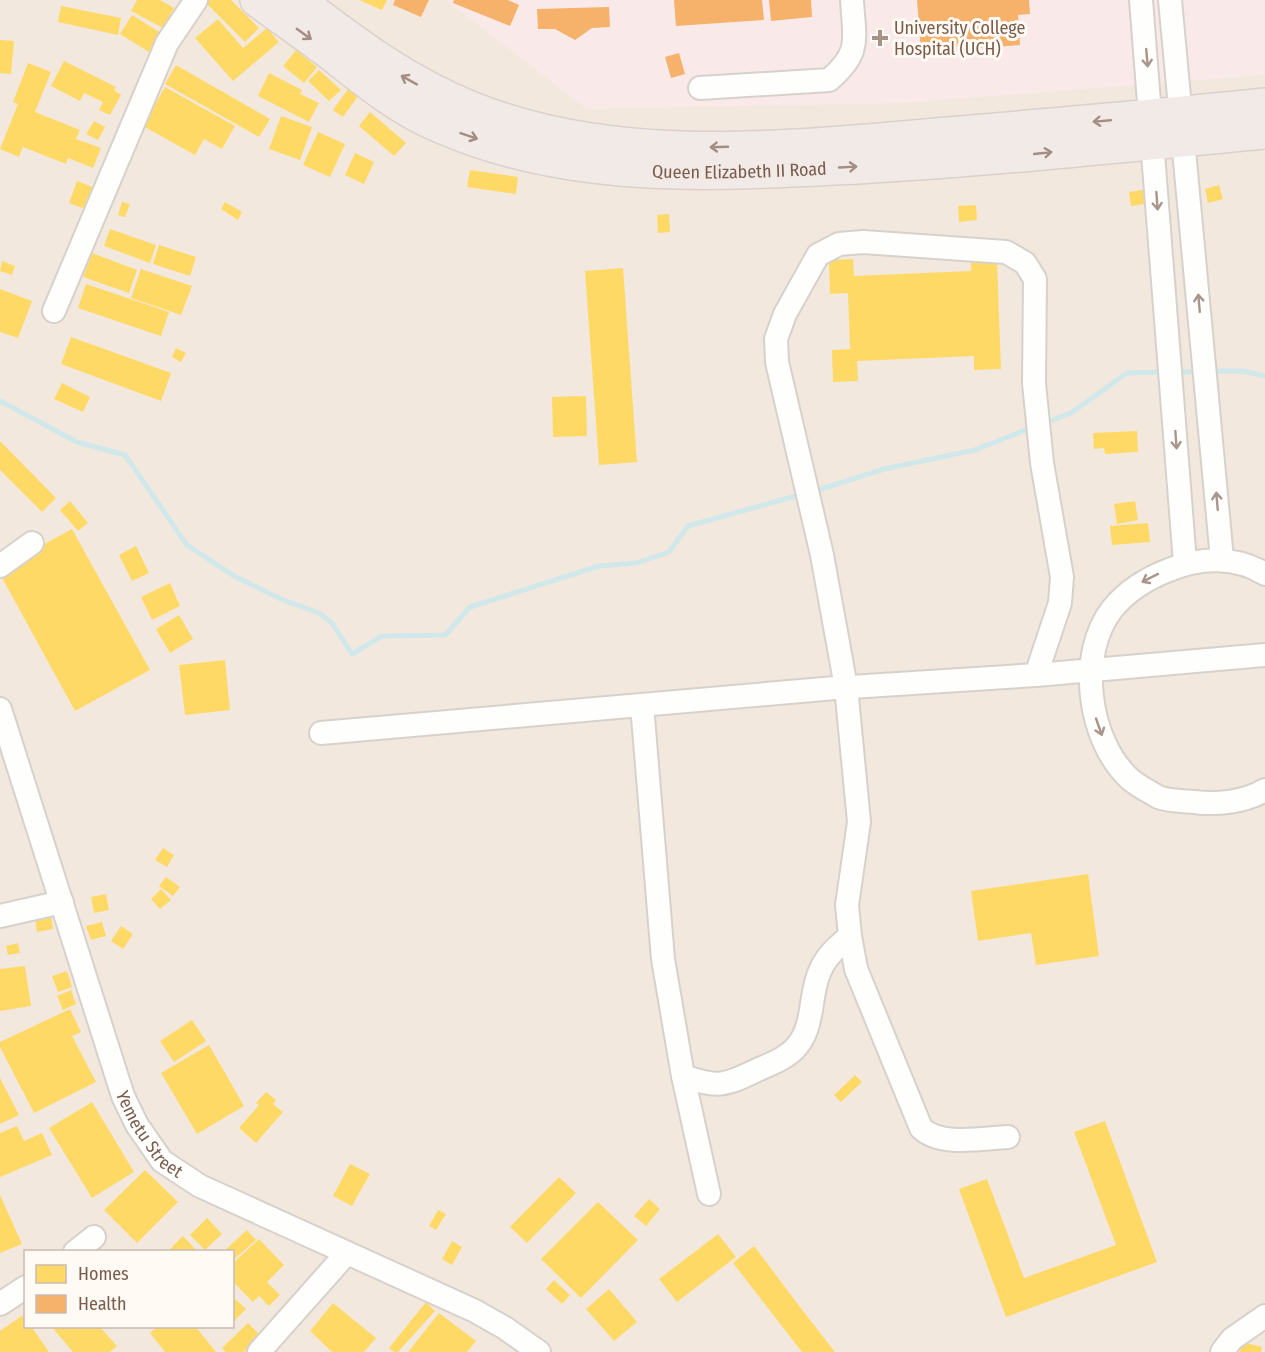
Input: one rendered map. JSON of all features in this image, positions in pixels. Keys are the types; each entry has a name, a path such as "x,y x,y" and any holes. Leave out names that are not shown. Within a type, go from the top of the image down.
{"highway":[{"name":"Queen Elizabeth II Road","path":"257,0 374,89 441,127 549,161 622,171 699,174 757,159 881,140 1168,128 1265,132"},
{"name":"Queen Elizabeth II Road","path":"298,0 405,78 475,110 554,133 625,144 699,148 757,159"},
{"name":"Queen Elizabeth II Road","path":"1168,128 1265,105"}],"street":[{"path":"54,311 167,43 196,0"},
{"path":"700,88 829,80 845,67 855,49 852,0"},
{"path":"1141,0 1168,128 1205,372 1222,559"},
{"path":"1170,0 1168,128 1171,372 1185,563"},
{"path":"1008,1137 940,1138 929,1136 921,1128 856,969 847,905 859,822 846,687 810,501 777,362 776,339 785,314 818,255 839,244 863,242 1006,252 1025,263 1035,279 1034,383 1038,424 1062,577 1060,603 1036,675"},
{"path":"0,566 32,543"},
{"path":"1265,574 1254,567 1222,559 1185,563 1144,580 1113,609 1096,644 1091,670 1096,723 1107,749 1131,780 1161,798 1214,804 1257,795 1265,790"},
{"path":"321,733 846,687 1036,675 1265,655"},
{"path":"642,705 663,959 683,1076 710,1194"},
{"name":"Yemetu Street","path":"0,710 123,1096 137,1125 162,1161 200,1186 475,1311 531,1349"},
{"path":"0,916 62,902"},
{"path":"683,1076 712,1086 728,1084 788,1054 802,1039 811,1014 818,973 823,964 850,936"},
{"path":"76,1250 94,1237"},
{"path":"259,1352 346,1254"},
{"path":"0,1304 24,1288"},
{"path":"1221,1352 1232,1339 1265,1316"}],"shaded area":[{"path":"0,0 1265,0 1265,1352 0,1352"},
{"name":"University College Hospital (UCH)","path":"446,0 1265,0 1265,75 901,103 587,109"}],"building: Homes":[{"path":"137,0 160,0 174,8 163,28 131,11"},
{"path":"209,0 231,0 259,28 245,42 206,3"},
{"path":"359,0 387,0 382,10"},
{"path":"61,6 121,18 118,35 58,22"},
{"path":"132,15 161,33 149,52 120,34"},
{"path":"218,19 243,48 267,28 279,42 233,81 195,38"},
{"path":"0,40 14,41 11,74 0,73"},
{"path":"296,50 317,67 304,83 283,66"},
{"path":"64,61 116,87 114,90 121,95 110,115 99,110 103,102 84,93 80,101 51,86"},
{"path":"28,63 51,72 35,112 80,130 76,139 101,148 93,168 68,158 66,164 23,147 19,157 0,149 18,104 13,102"},
{"path":"176,65 270,119 259,137 165,84"},
{"path":"319,70 341,90 329,101 308,81"},
{"path":"269,73 302,90 300,94 319,103 309,122 258,96"},
{"path":"165,87 235,126 222,149 204,139 195,155 143,126"},
{"path":"348,89 358,96 343,117 333,110"},
{"path":"370,112 406,143 394,156 359,126"},
{"path":"281,116 312,127 300,160 269,149"},
{"path":"94,121 105,127 98,140 86,134"},
{"path":"318,132 345,144 330,177 303,165"},
{"path":"355,153 374,162 364,184 345,175"},
{"path":"470,170 518,177 516,194 467,187"},
{"path":"77,181 98,189 90,211 69,203"},
{"path":"1219,185 1223,199 1208,203 1205,189"},
{"path":"1143,190 1145,204 1131,206 1129,192"},
{"path":"122,202 130,204 125,217 118,215"},
{"path":"225,202 242,212 238,220 221,209"},
{"path":"976,205 977,220 959,222 958,206"},
{"path":"669,214 670,232 658,233 657,215"},
{"path":"110,229 156,245 150,263 104,246"},
{"path":"159,245 196,257 190,276 153,264"},
{"path":"92,253 137,270 129,293 83,277"},
{"path":"853,259 854,276 971,271 971,263 997,262 1001,369 974,370 974,356 857,361 858,381 833,382 832,350 850,349 848,293 830,294 829,260"},
{"path":"2,261 15,266 12,275 0,271"},
{"path":"623,268 637,462 599,465 585,271"},
{"path":"141,269 192,286 181,315 131,298"},
{"path":"86,284 169,312 161,336 78,308"},
{"path":"0,289 32,301 18,338 0,332"},
{"path":"71,337 171,373 161,401 61,364"},
{"path":"176,348 186,353 181,362 172,357"},
{"path":"62,383 90,397 83,412 54,399"},
{"path":"586,396 587,436 553,437 552,397"},
{"path":"1137,431 1138,452 1105,454 1104,448 1094,449 1093,433"},
{"path":"0,441 56,498 42,512 0,470"},
{"path":"70,501 88,523 78,531 60,510"},
{"path":"1135,501 1138,520 1117,524 1114,504"},
{"path":"1148,523 1150,542 1112,545 1110,526"},
{"path":"72,529 150,670 75,711 0,574 0,568"},
{"path":"136,546 149,573 132,581 119,555"},
{"path":"170,583 180,606 152,620 141,597"},
{"path":"179,615 193,639 170,653 156,629"},
{"path":"225,660 230,710 185,715 179,665"},
{"path":"163,848 174,855 167,867 155,860"},
{"path":"1088,874 1099,956 1036,965 1031,933 978,941 971,891"},
{"path":"166,877 180,887 173,896 159,886"},
{"path":"161,889 171,900 160,909 151,899"},
{"path":"106,894 109,910 94,913 91,897"},
{"path":"50,908 53,929 37,932 34,911"},
{"path":"102,922 106,936 91,940 86,926"},
{"path":"121,926 133,934 123,949 111,941"},
{"path":"18,943 20,953 8,955 6,946"},
{"path":"25,966 31,1006 0,1011 0,969"},
{"path":"67,971 72,987 58,992 52,976"},
{"path":"71,990 76,1004 63,1010 57,996"},
{"path":"70,1009 81,1032 72,1036 96,1082 34,1113 0,1047 0,1042"},
{"path":"192,1020 206,1041 174,1062 160,1041"},
{"path":"209,1045 244,1106 197,1134 161,1073"},
{"path":"855,1075 862,1082 841,1102 834,1095"},
{"path":"0,1078 19,1115 0,1124"},
{"path":"266,1092 276,1100 273,1104 283,1112 256,1143 239,1128 259,1105 256,1103"},
{"path":"92,1102 134,1172 92,1198 49,1128"},
{"path":"1105,1121 1157,1262 1006,1317 959,1189 987,1179 1024,1278 1116,1245 1074,1132"},
{"path":"17,1126 24,1141 42,1133 52,1155 0,1177 0,1133"},
{"path":"350,1164 370,1174 352,1206 333,1196"},
{"path":"145,1170 178,1202 137,1243 104,1210"},
{"path":"559,1177 576,1193 527,1243 510,1227"},
{"path":"0,1195 22,1244 0,1253"},
{"path":"649,1199 660,1209 646,1226 634,1216"},
{"path":"598,1202 638,1240 581,1298 541,1259"},
{"path":"438,1210 446,1214 436,1230 429,1226"},
{"path":"207,1218 222,1234 205,1250 190,1235"},
{"path":"247,1230 256,1240 234,1259 234,1250 225,1250"},
{"path":"718,1234 736,1257 677,1302 659,1279"},
{"path":"183,1236 196,1250 169,1250"},
{"path":"259,1239 284,1265 267,1282 280,1295 269,1306 259,1296 253,1302 234,1283 234,1262"},
{"path":"452,1241 462,1247 452,1265 442,1259"},
{"path":"754,1246 835,1352 802,1352 733,1263"},
{"path":"554,1280 570,1295 562,1304 546,1289"},
{"path":"609,1289 637,1322 614,1341 586,1309"},
{"path":"234,1298 246,1309 234,1321"},
{"path":"426,1302 435,1311 398,1352 394,1352 389,1348"},
{"path":"333,1303 376,1338 364,1352 332,1352 310,1331"},
{"path":"439,1313 476,1341 467,1352 408,1352"},
{"path":"23,1315 24,1328 32,1328 49,1352 0,1352 0,1331"},
{"path":"248,1323 261,1336 244,1352 225,1352 222,1348"},
{"path":"53,1328 101,1328 117,1346 110,1352 73,1352"},
{"path":"156,1328 197,1328 216,1352 165,1352 150,1333"},
{"path":"1242,1342 1262,1347 1261,1352 1240,1352"}],"building: Health":[{"path":"395,0 429,0 421,17 393,5"},
{"path":"454,0 508,0 519,5 510,26 453,3"},
{"path":"674,0 762,0 764,20 676,26"},
{"path":"769,0 811,0 812,17 771,21"},
{"path":"917,0 1029,0 1030,14 1018,15 1020,45 921,52"},
{"path":"609,7 610,27 592,28 575,40 555,29 538,29 537,9"},
{"path":"679,53 685,74 671,78 665,57"}],"waterway":[{"path":"1210,371 1242,371 1265,376"},
{"path":"1045,423 1071,413 1127,373 1165,372"},
{"path":"1174,372 1198,372"},
{"path":"0,401 77,442 125,455 187,545 234,576 283,600 319,613 332,623 352,654 382,636 445,635 470,607 599,566 636,563 669,552 688,526 803,494"},
{"path":"812,492 884,469 975,450 1033,427"}],"place":[{"name":"University College Hospital (UCH)","path":"880,38"}]}
